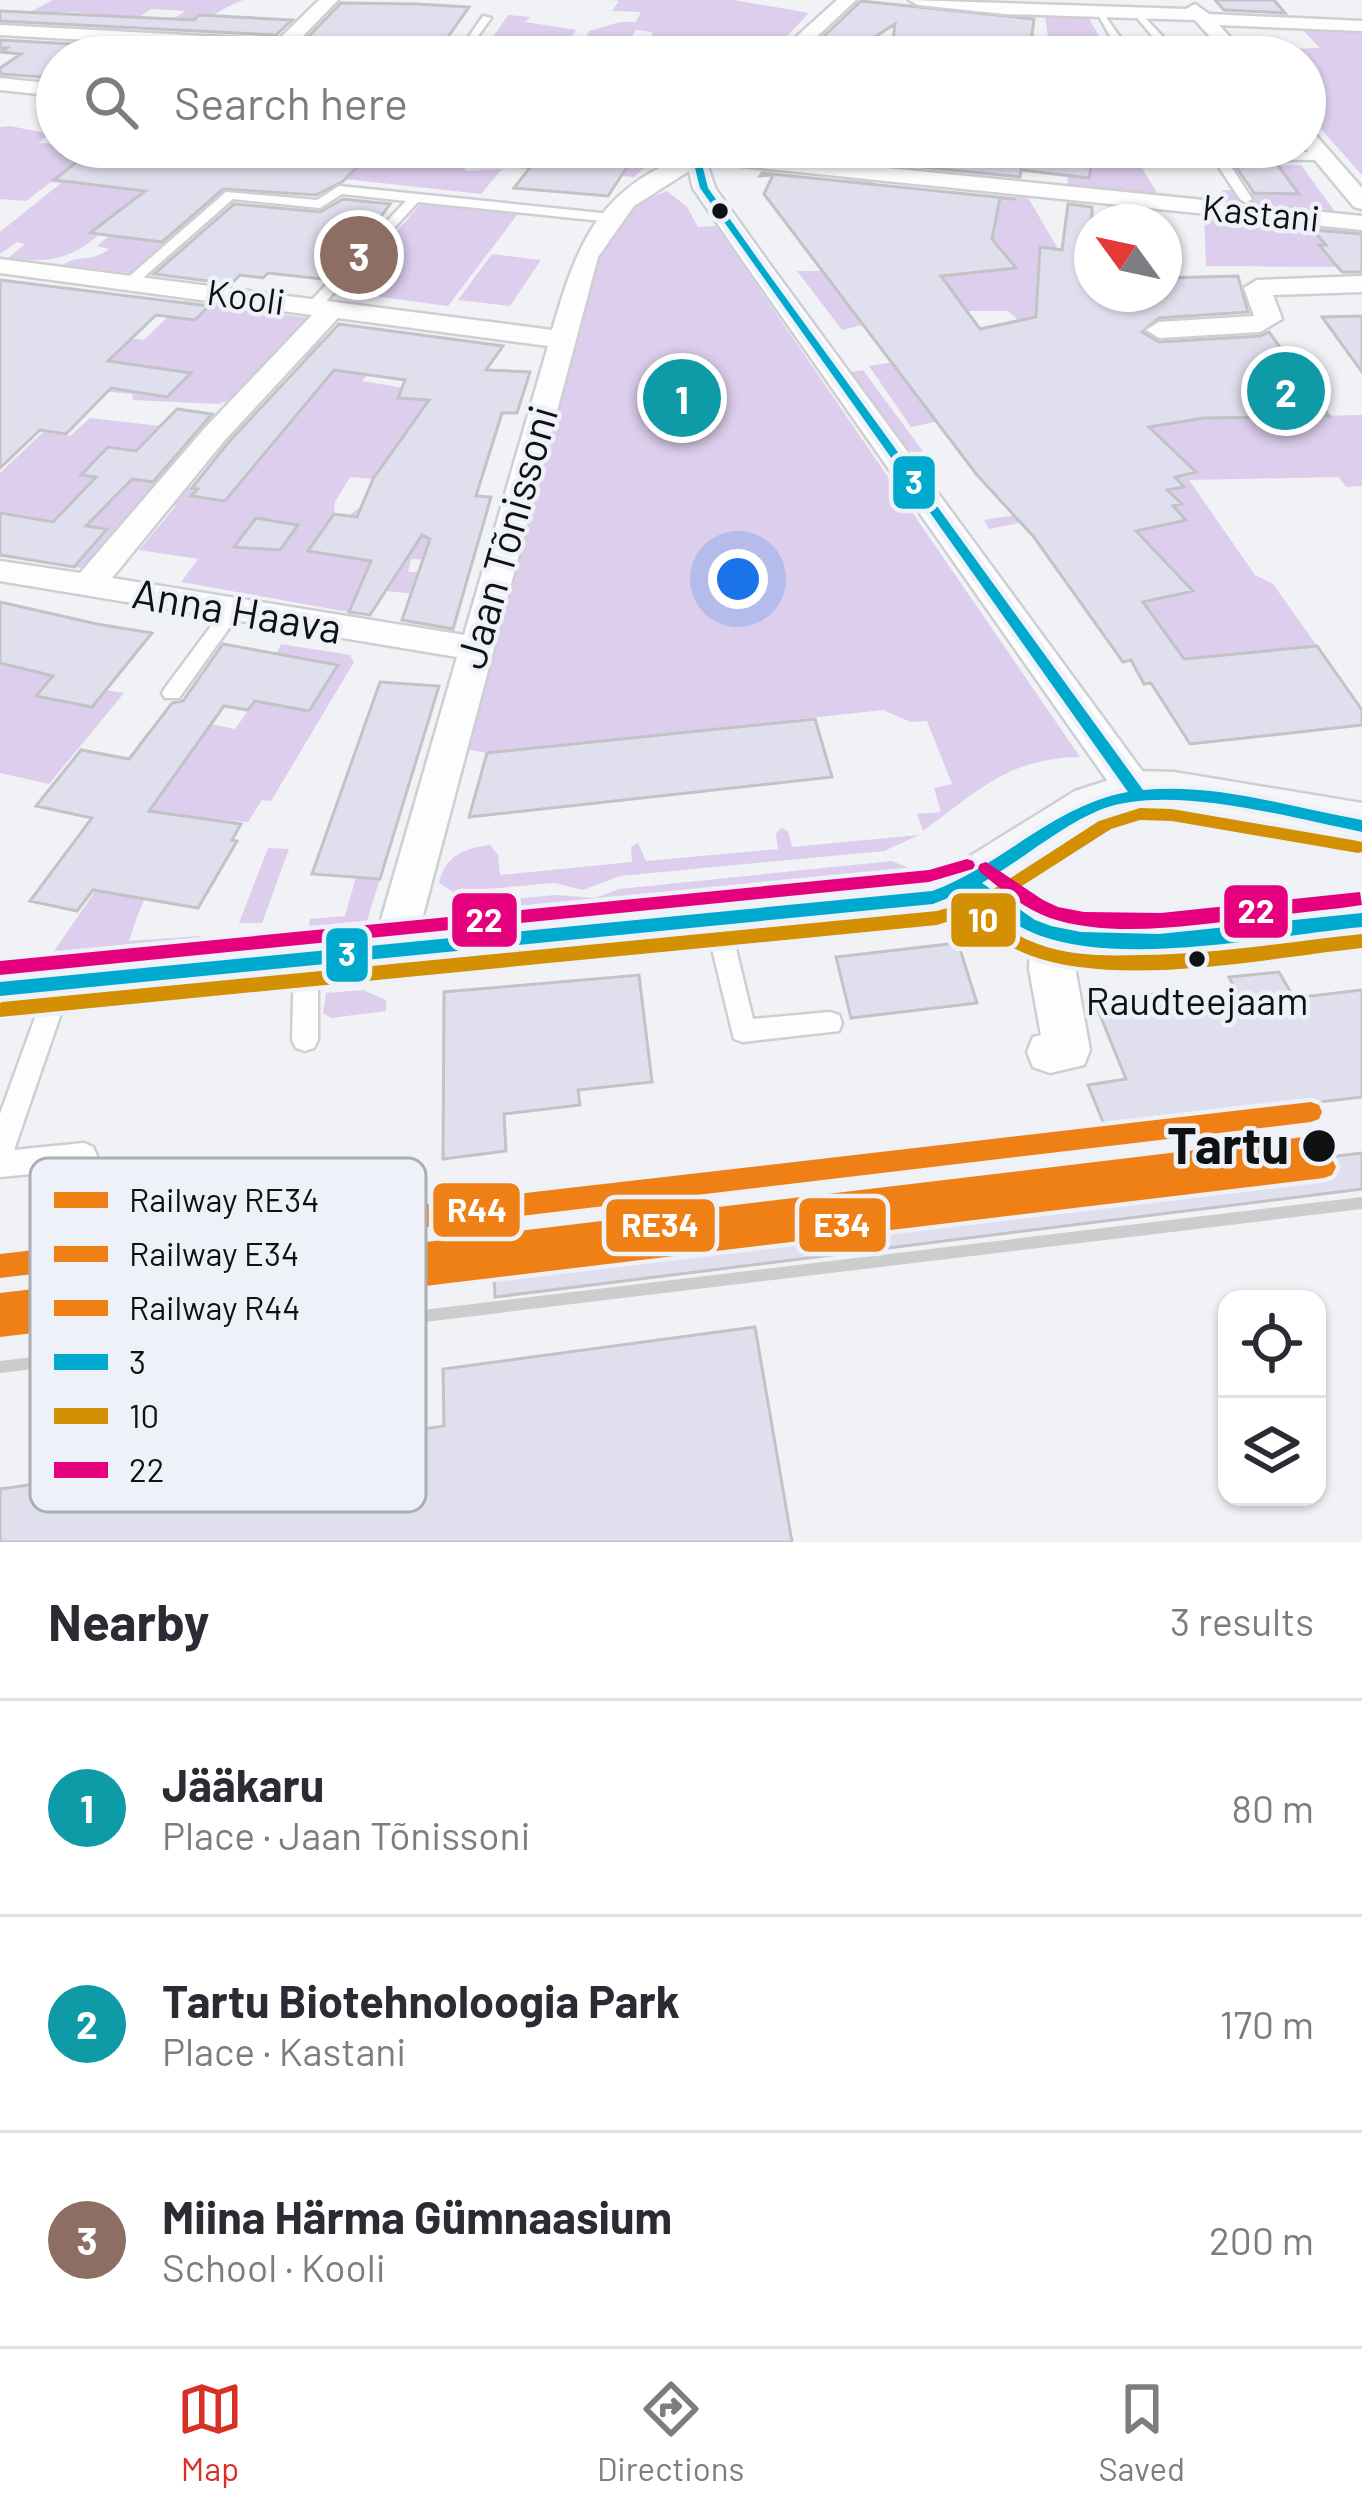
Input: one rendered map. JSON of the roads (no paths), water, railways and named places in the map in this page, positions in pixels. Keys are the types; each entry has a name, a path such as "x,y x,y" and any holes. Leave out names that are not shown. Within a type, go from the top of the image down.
{"street":[{"path":"293,36 329,0"},
{"path":"807,36 847,0"},
{"path":"918,0 1099,14 1197,11 1362,26"},
{"path":"1197,11 1219,36"},
{"path":"0,30 106,36"},
{"path":"0,84 36,88"},
{"path":"1326,160 1362,202"},
{"name":"Jaan Tõnissoni","path":"394,951 474,648 586,257 611,218 641,188 677,168"},
{"path":"703,168 704,188 1137,793"},
{"name":"Kastani","path":"837,168 1362,223"},
{"name":"Kooli","path":"0,266 564,340"},
{"path":"1159,330 1260,324 1269,319 1257,288 1362,284"},
{"path":"87,586 323,308"},
{"name":"Anna Haava","path":"0,572 474,648"},
{"path":"30,986 933,897 973,886 1096,806 1137,793 1174,794 1362,826"},
{"path":"973,886 1017,919 1052,934 1110,941 1362,920"},
{"path":"1050,1052 1067,1050 1051,969 1052,934"}],"lane":[{"path":"1138,13 1158,36"},
{"path":"1099,14 1114,36"},
{"path":"473,36 486,19"},
{"path":"1226,168 1246,200"},
{"path":"131,281 230,195 320,204 339,190 611,218"},
{"path":"323,308 415,198"},
{"path":"172,693 233,610"},
{"path":"717,920 743,1031 830,1023"},
{"path":"305,1040 307,959"},
{"path":"0,1150 30,986"},
{"path":"65,1158 84,1156"},
{"path":"0,1165 30,1162"}],"railway":[{"path":"426,1316 1362,1203"},
{"path":"0,1367 30,1363"}],"rail line":[{"name":"R44","path":"426,1216 1311,1112"},
{"name":"RE34","path":"426,1254 1321,1146"},
{"name":"E34","path":"426,1275 1324,1167"},
{"name":"R44","path":"0,1266 30,1262"},
{"name":"RE34","path":"0,1305 30,1301"},
{"name":"E34","path":"3,1326 30,1323"}],"place":[{"name":"Miina Härma Gümnaasium","path":"359,255"},
{"name":"Tartu Biotehnoloogia Park","path":"1286,391"},
{"name":"Jääkaru","path":"682,398"},
{"name":"Raudteejaam","path":"1197,959"},
{"name":"Tartu","path":"1319,1146"}]}
